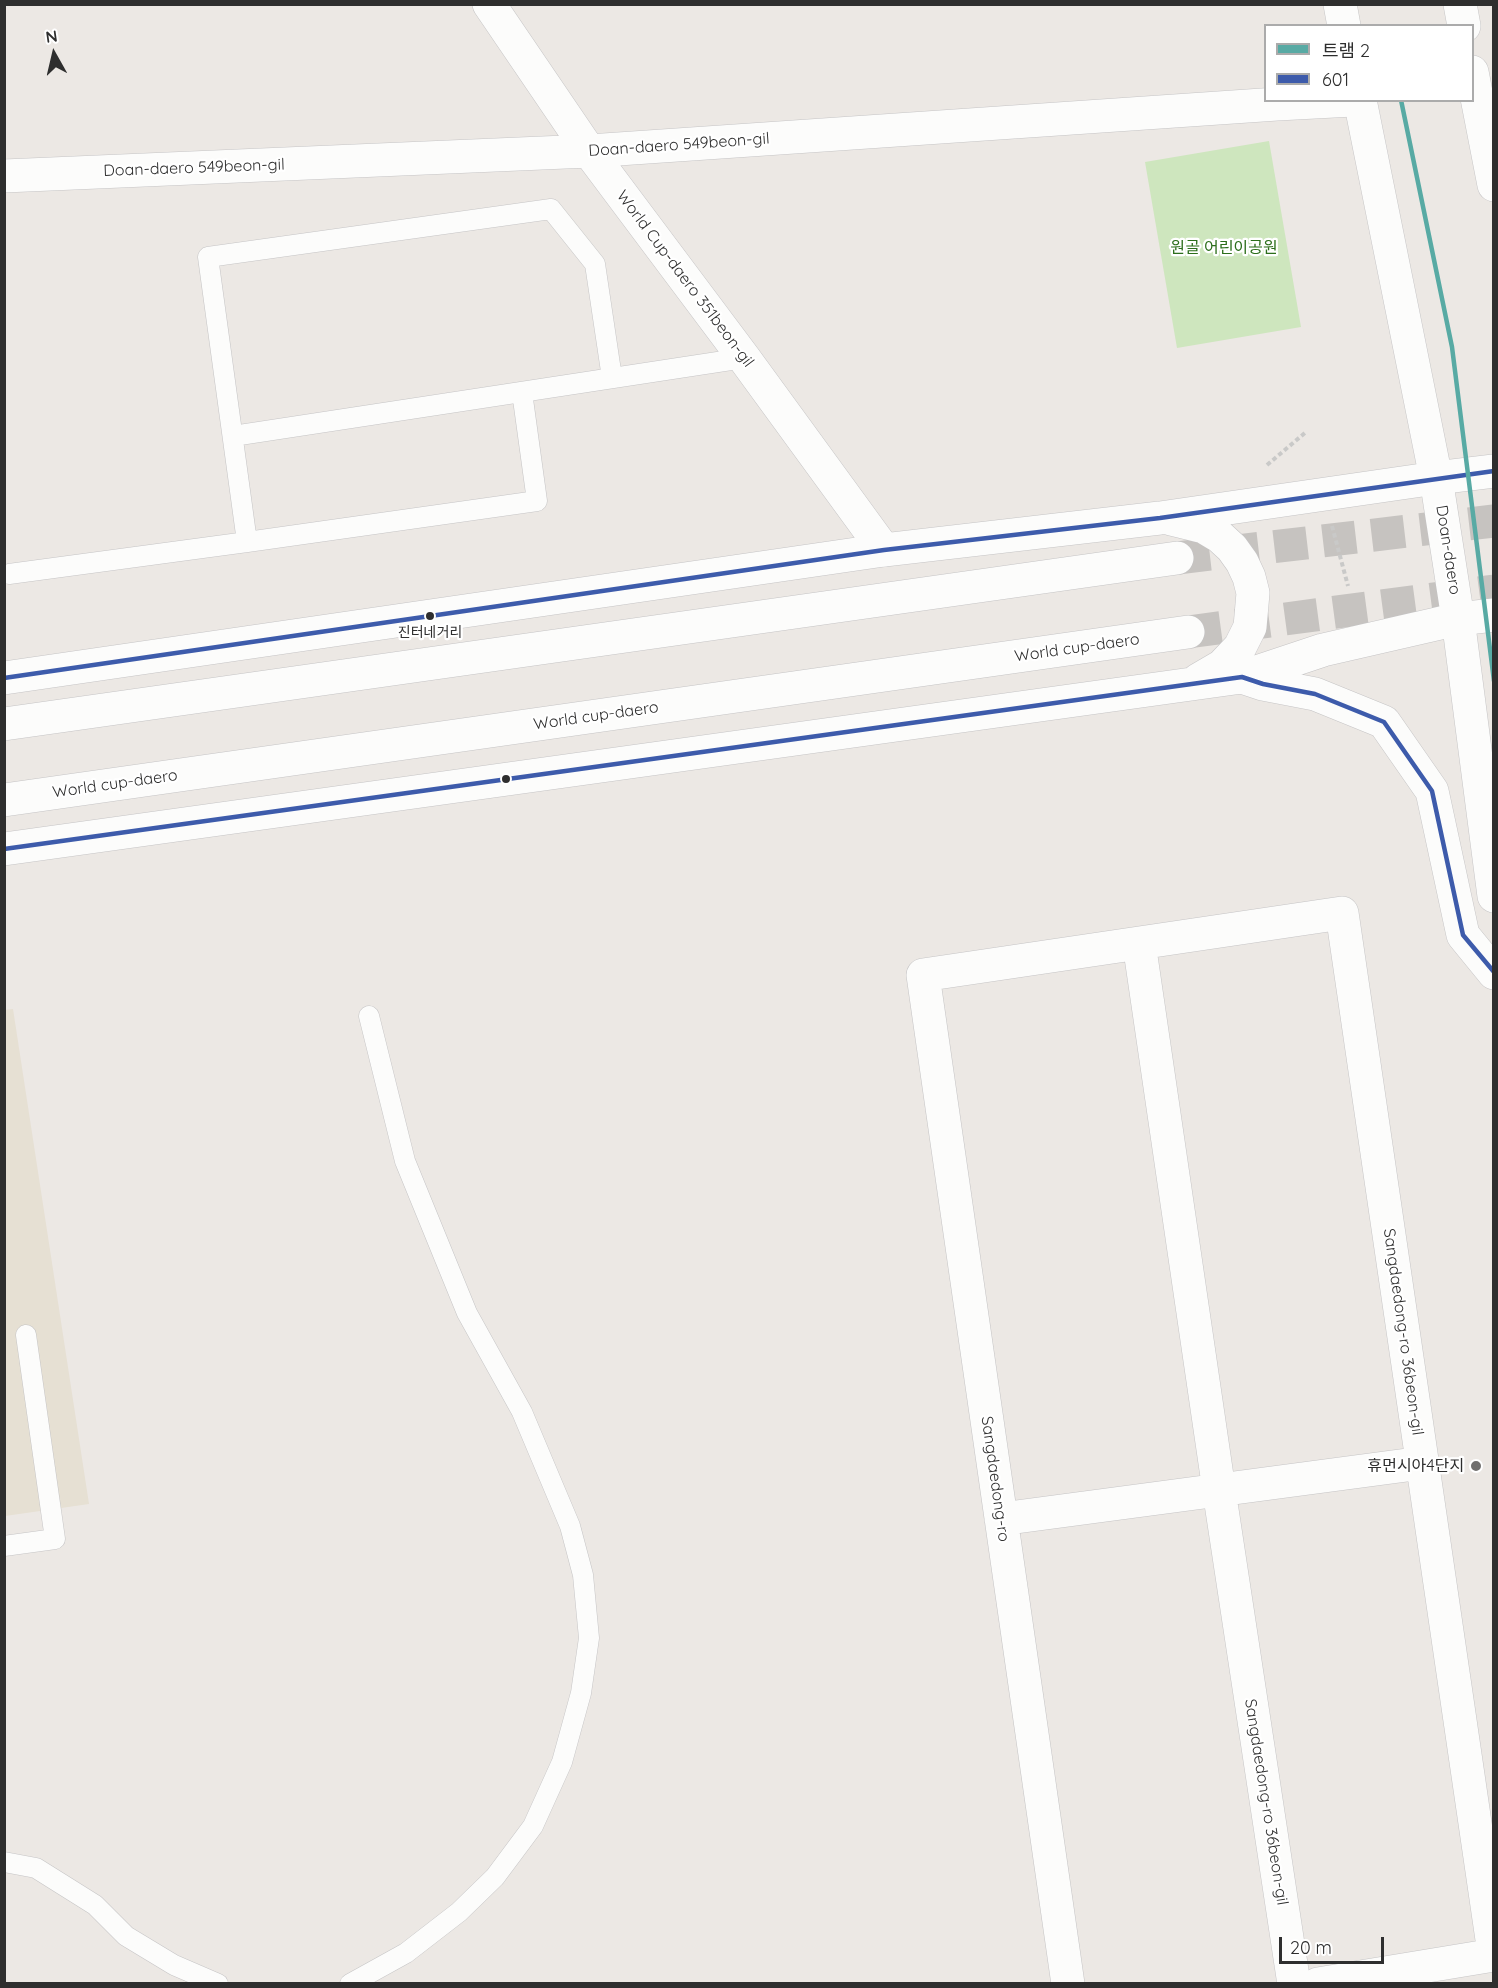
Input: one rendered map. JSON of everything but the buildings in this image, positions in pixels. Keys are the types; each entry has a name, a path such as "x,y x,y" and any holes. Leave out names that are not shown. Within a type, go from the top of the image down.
{"street":[{"name":"World Cup-daero 351beon-gil","path":"489,4 589,151 884,550"},
{"path":"1340,4 1344,24"},
{"path":"1460,4 1464,24"},
{"path":"1474,77 1494,185"},
{"name":"Doan-daero 549beon-gil","path":"4,176 589,151 1315,102"},
{"name":"Doan-daero","path":"1360,102 1436,478 1458,619 1494,896"},
{"path":"4,678 884,550 1160,518 1494,471"},
{"path":"1160,518 1204,527 1219,536 1242,562 1253,592 1250,627 1240,647 1222,666 1201,679 1185,685"},
{"path":"4,724 1177,558"},
{"path":"4,849 1242,677 1323,650 1458,619 1494,615"},
{"name":"World cup-daero","path":"4,800 1188,632"},
{"path":"1242,677 1263,684 1315,694 1384,722 1432,791 1463,935 1494,973"},
{"name":"Sangdaedong-ro 36beon-gil","path":"923,975 1342,913 1494,1954 1318,1983"},
{"name":"Sangdaedong-ro 36beon-gil","path":"1139,943 1294,1983"},
{"name":"Sangdaedong-ro","path":"923,975 1068,1983"},
{"path":"1001,1520 1422,1463"}],"lane":[{"path":"247,542 208,257 551,209 595,264 612,378"},
{"path":"233,436 744,358"},
{"path":"9,574 537,501 522,392"},
{"path":"350,1983 406,1953 459,1912 495,1877 533,1826 562,1762 581,1693 589,1638 583,1575 570,1526 522,1412 467,1313 405,1161 369,1016"},
{"path":"4,1546 55,1539 26,1335"},
{"path":"4,1862 36,1868 95,1905 126,1936 174,1965 218,1983"}],"path":[{"path":"1330,519 1348,586"}],"shaded area":[{"path":"13,1009 89,1504 5,1516 4,1010"}],"green space":[{"name":"원골 어린이공원","path":"1269,141 1301,327 1177,348 1145,162"}],"tunnel":[{"path":"1177,558 1494,521"},
{"path":"1188,632 1494,591"}],"tram line":[{"name":"2","path":"1401,102 1452,347 1494,681"}],"transit line":[{"name":"601","path":"4,678 884,550 1160,518 1494,471"},
{"name":"601","path":"4,849 1242,677 1263,684 1315,694 1384,722 1432,791 1463,935 1494,972"}],"place":[{"name":"진터네거리","path":"430,616"},
{"name":"휴먼시아4단지","path":"1476,1466"}]}
